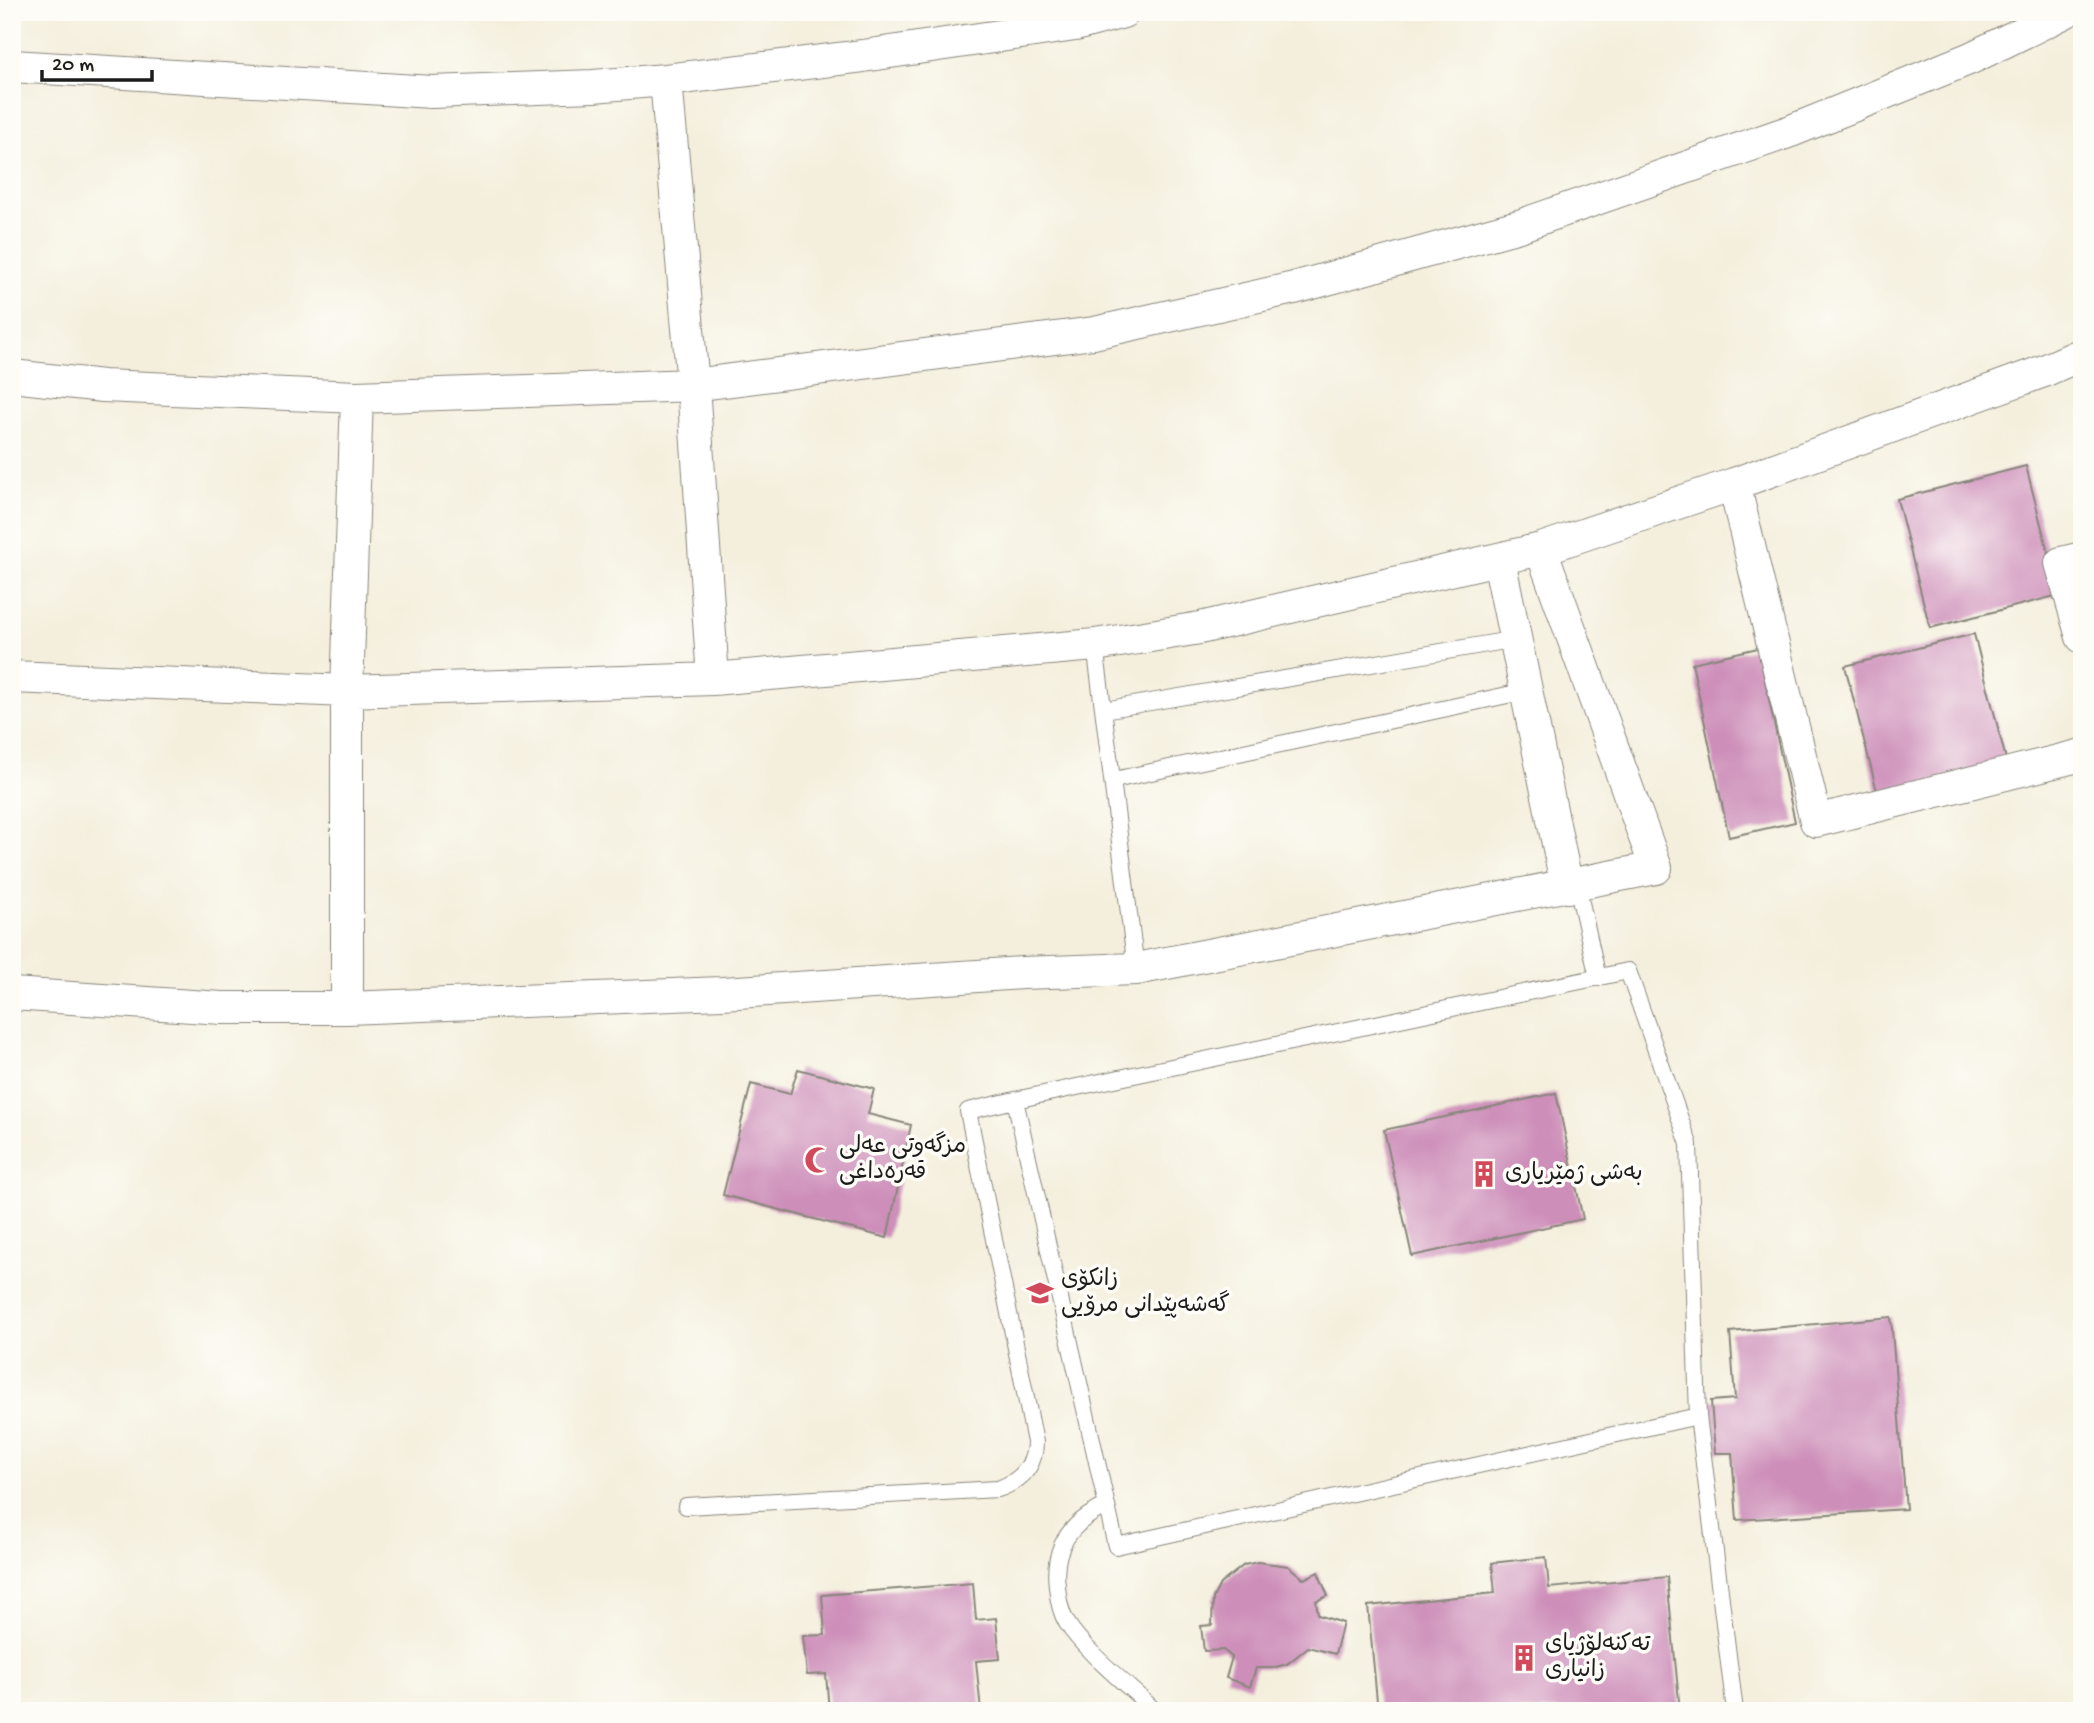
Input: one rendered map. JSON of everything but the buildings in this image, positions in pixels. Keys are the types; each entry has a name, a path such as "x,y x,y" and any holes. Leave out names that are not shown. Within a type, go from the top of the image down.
{"street":[{"path":"12,66 432,92 666,80 863,57 1123,12"},
{"path":"12,376 103,386 357,397 693,385 1094,333 1294,288 1520,226 1791,131 1971,58 2065,12"},
{"path":"666,80 693,385 713,678"},
{"path":"12,677 348,691 713,678 1095,645 1200,628 1541,549 1734,484 2044,371 2082,354"},
{"path":"347,1008 348,691 357,397"},
{"path":"1734,484 1816,821 2082,755"},
{"path":"12,994 222,1008 347,1008 722,993 1022,973 1136,970 1656,868 1541,549"},
{"path":"2082,558 2061,563 2082,637"},
{"path":"1499,560 1526,691 1572,886"}],"lane":[{"path":"1104,710 1516,639"},
{"path":"1095,645 1136,970"},
{"path":"1114,780 1526,691"},
{"path":"1572,886 1598,978"},
{"path":"686,1506 998,1489 1014,1482 1027,1470 1035,1452 1035,1442 968,1111 1628,971 1689,1144 1698,1416 1735,1711"},
{"path":"1015,1100 1105,1507 1116,1546 1698,1416"},
{"path":"1105,1507 1084,1516 1062,1543 1056,1579 1062,1613 1075,1633 1155,1711"}],"place":[{"name":"مزگەوتی عەلی قەرەداغی","path":"818,1160"},
{"name":"بەشی ژمێریاری","path":"1484,1174"},
{"name":"زانکۆی گه‌شه‌پێدانی مرۆیی","path":"1040,1293"},
{"name":"ته‌کنه‌لۆژیای زانیاری","path":"1524,1658"}]}
